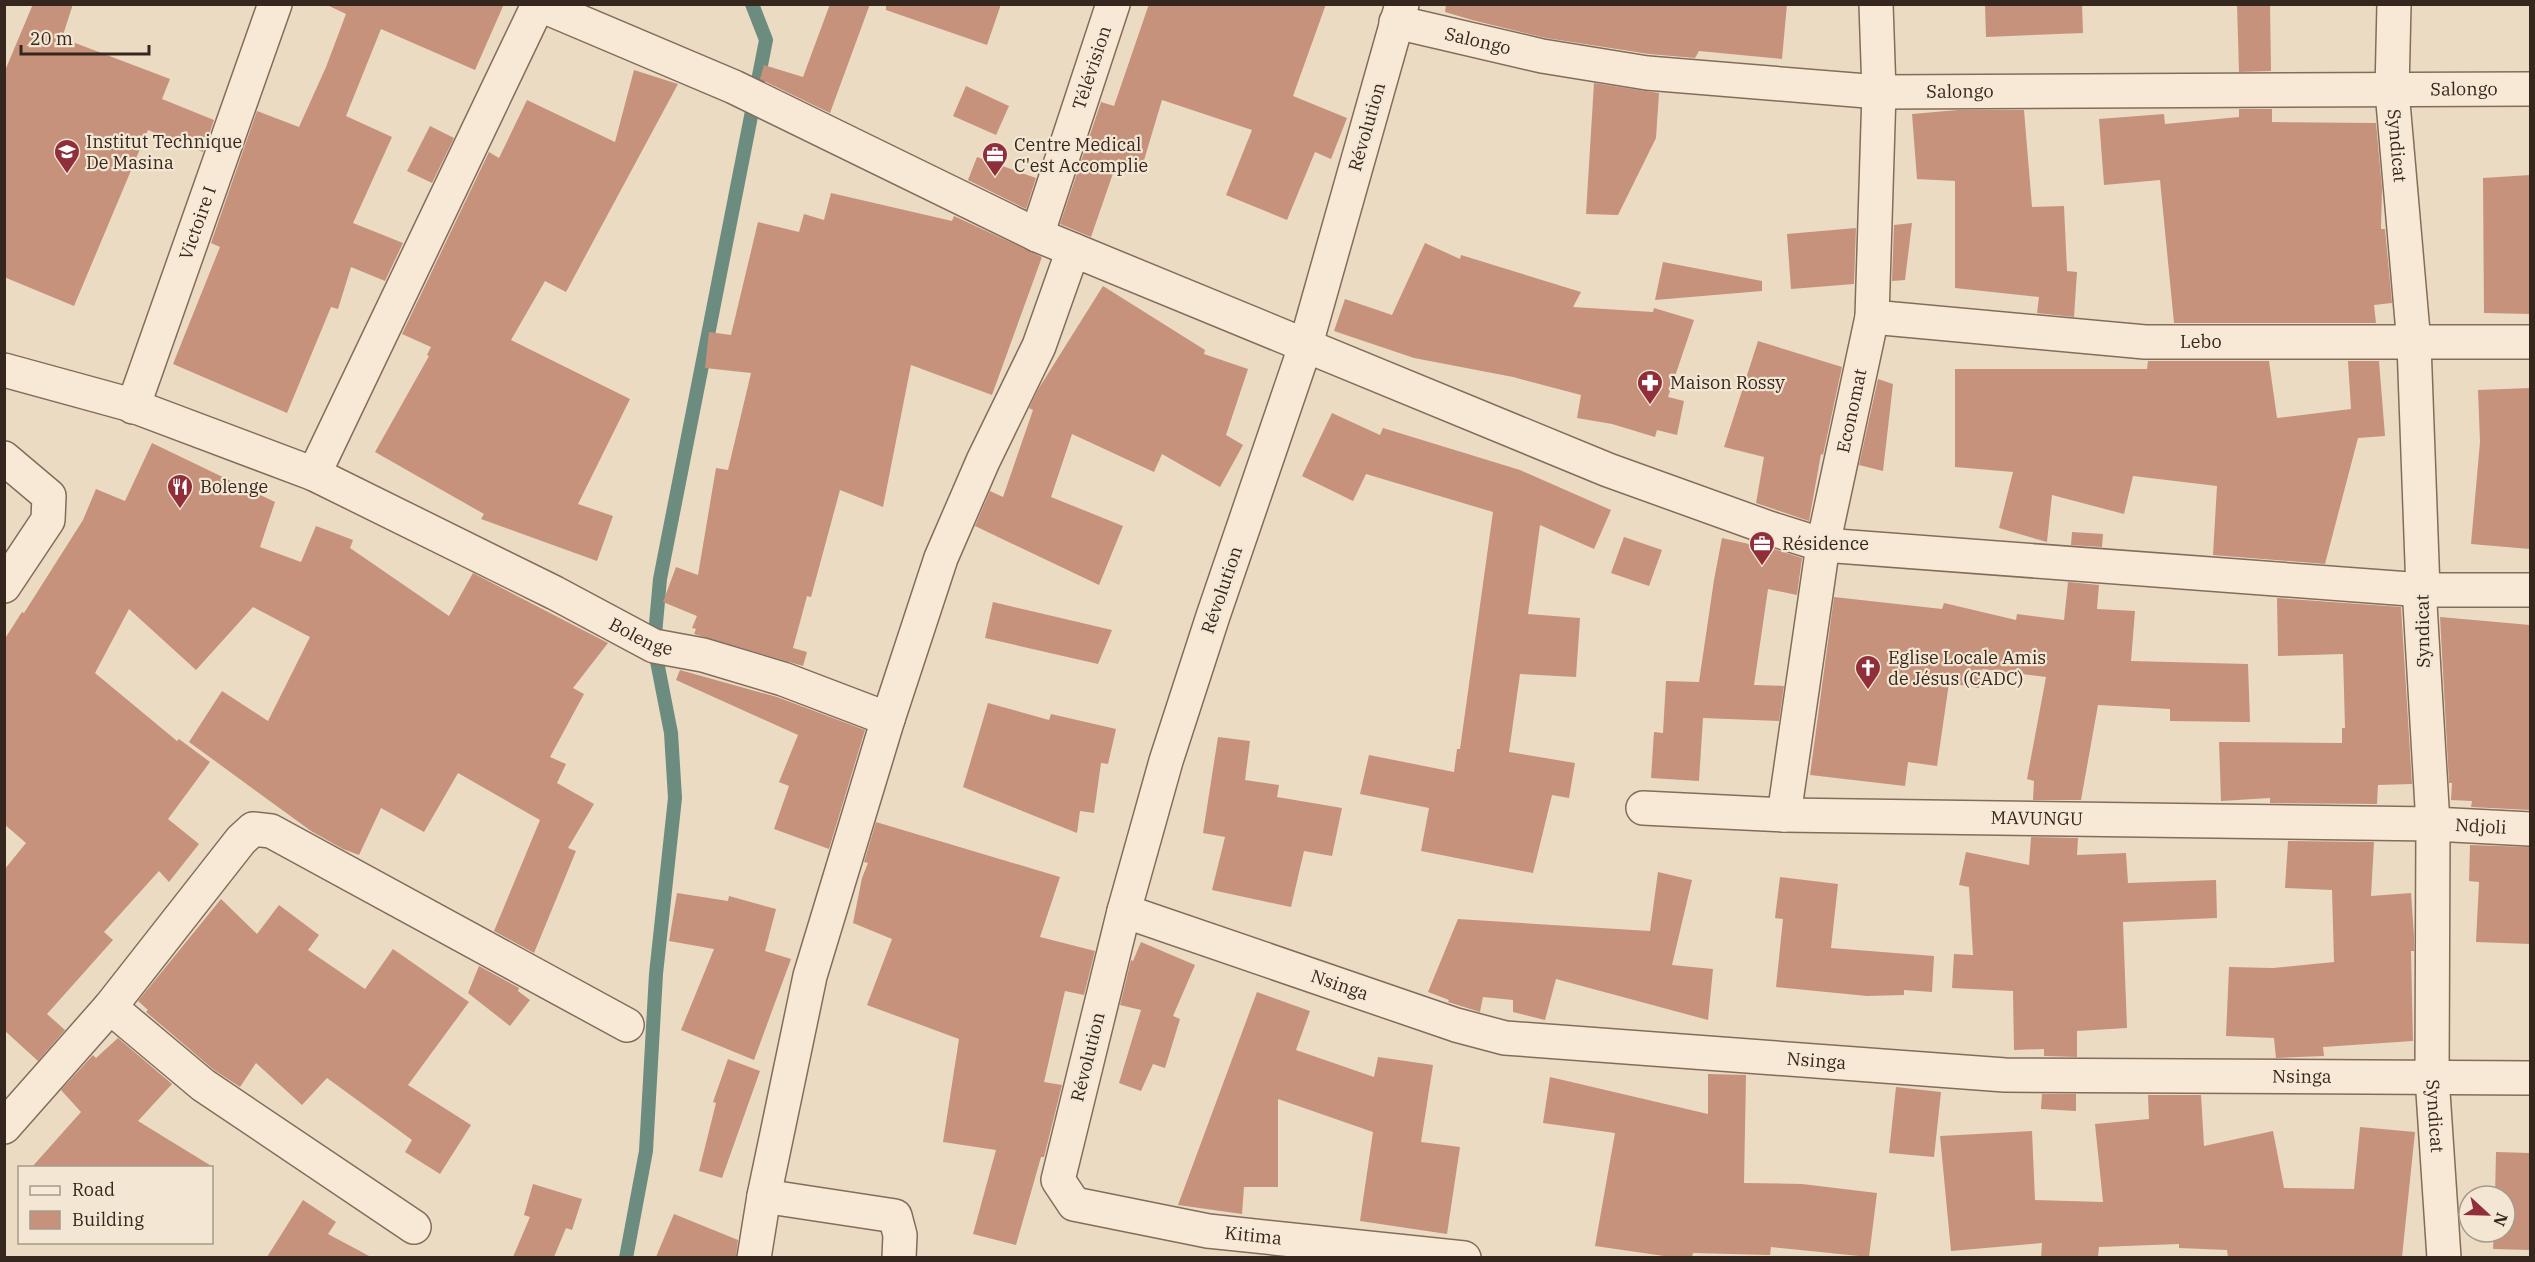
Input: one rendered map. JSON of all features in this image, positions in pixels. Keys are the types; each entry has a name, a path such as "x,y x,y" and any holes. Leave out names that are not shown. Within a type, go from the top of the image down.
{"street":[{"name":"Victoire I","path":"133,406 275,4"},
{"name":"Télévision","path":"1037,235 1113,4"},
{"name":"Economat","path":"1784,815 1823,544 1872,317 1879,92 1876,4"},
{"name":"Syndicat","path":"2394,4 2392,91 2414,344 2423,590 2420,604 2433,824 2432,1077 2444,1257"},
{"path":"314,474 538,5 734,87 1037,235 1608,470 1769,528 1823,544 2423,590 2530,590"},
{"name":"Salongo","path":"1399,13 1542,56 1647,73 1879,92 2530,89"},
{"name":"Révolution","path":"1058,1180 1124,911 1166,760 1306,344 1399,13"},
{"path":"754,1257 764,1196 810,976 888,719 941,558 983,461 1039,346 1073,250"},
{"name":"Lebo","path":"1872,317 2145,342 2414,344 2530,342"},
{"name":"Bolenge","path":"4,370 133,406 314,474 545,588 654,646 703,655 783,679 888,719"},
{"path":"4,458 49,496 48,520 4,586"},
{"name":"MAVUNGU","path":"1643,808 1784,815 2433,824"},
{"name":"Ndjoli","path":"2433,824 2530,829"},
{"path":"4,1127 110,1006 241,840 253,829 271,831 627,1025"},
{"name":"Nsinga","path":"1124,911 1456,1025 1505,1038 2006,1075 2530,1078"},
{"path":"110,1006 203,1085 414,1227"},
{"name":"Kitima","path":"1058,1180 1074,1204 1208,1231 1464,1257"},
{"path":"764,1196 895,1216 900,1235 899,1257"}],"building":[{"name":"Institut Technique De Masina","path":"33,4 73,4 62,38 170,79 162,99 214,120 203,152 148,130 74,306 4,277 4,73"},
{"path":"325,4 504,4 475,70 381,29 346,116 392,137 353,223 403,243 385,281 351,267 338,309 331,307 287,413 173,364 220,247 211,243 257,111 299,127 326,67 346,14"},
{"path":"830,4 870,4 830,113 760,79 764,65 803,77"},
{"path":"886,4 1001,4 987,45 886,10"},
{"path":"1149,4 1326,4 1293,96 1347,118 1331,159 1315,152 1287,220 1226,195 1252,130 1162,100 1142,167 1118,159 1091,237 1060,224 1101,102 1114,106"},
{"path":"1446,4 1787,4 1782,59 1699,51 1695,58 1649,54 1546,38 1445,12"},
{"path":"1985,4 2082,4 2083,33 1986,37"},
{"path":"2237,4 2270,4 2271,71 2239,72"},
{"path":"634,70 678,84 566,292 545,281 511,340 630,399 578,504 613,516 597,561 481,519 484,514 375,452 429,356 427,355 431,347 402,334 489,152 499,158 527,100 615,142"},
{"path":"1594,83 1659,93 1656,138 1618,215 1586,214"},
{"path":"966,86 1009,106 996,135 953,116"},
{"path":"2239,109 2272,109 2272,122 2376,123 2382,188 2381,229 2385,229 2392,303 2374,305 2376,323 2174,323 2160,180 2104,185 2099,119 2164,114 2165,124 2239,117"},
{"path":"1958,110 2024,110 2032,207 2064,206 2067,271 2077,272 2074,317 2037,313 2039,297 1955,288 1955,181 1917,179 1912,114"},
{"path":"430,126 454,138 432,183 407,171"},
{"name":"Centre Medical C'est Accomplie","path":"977,157 1036,178 1026,209 968,180"},
{"path":"2530,175 2530,314 2484,313 2483,178"},
{"path":"831,193 952,221 954,216 1042,257 992,395 911,365 883,507 840,490 811,597 807,596 793,648 807,652 803,666 694,634 696,629 692,628 697,616 663,602 676,567 698,575 716,468 728,470 751,373 705,368 709,332 731,335 758,222 799,232 804,214 824,220"},
{"path":"1912,223 1905,280 1892,281 1894,225"},
{"path":"1856,228 1854,284 1791,289 1787,234"},
{"path":"1425,243 1460,259 1461,255 1581,292 1573,307 1653,312 1654,308 1694,320 1668,397 1684,401 1677,435 1657,430 1655,437 1612,424 1577,418 1581,395 1513,377 1414,358 1334,331 1345,299 1392,315"},
{"path":"1663,262 1762,281 1762,291 1655,300"},
{"path":"1103,286 1205,350 1204,354 1248,369 1226,435 1243,445 1220,487 1162,454 1154,472 1072,434 1051,497 1123,526 1099,585 975,526 990,491 1003,497 1033,410 1029,408 1039,388"},
{"path":"1758,341 1842,367 1823,455 1821,454 1809,521 1756,503 1764,457 1724,447"},
{"path":"2148,361 2269,361 2277,418 2351,409 2348,361 2379,361 2385,436 2358,438 2325,564 2213,555 2217,486 2133,476 2124,514 2052,495 2047,542 1999,528 2013,472 1955,467 1955,369 2147,369"},
{"path":"1878,379 1893,384 1883,471 1859,465"},
{"path":"2530,388 2530,549 2471,544 2480,442 2478,390"},
{"path":"1332,413 1380,435 1383,428 1520,470 1611,510 1594,549 1540,525 1528,614 1580,618 1576,677 1520,674 1509,752 1575,763 1569,798 1552,795 1533,873 1421,851 1429,808 1360,794 1369,755 1454,772 1457,749 1460,749 1493,512 1366,474 1353,501 1302,476"},
{"path":"152,443 275,502 260,547 301,562 316,526 353,540 350,548 449,616 473,573 608,643 573,688 584,694 550,757 566,764 557,783 594,804 568,848 576,851 534,953 494,931 540,820 458,773 424,832 381,808 359,855 343,849 311,831 189,742 222,691 268,721 310,637 253,607 196,670 129,609 95,673 177,741 179,739 210,762 168,819 199,844 169,882 159,871 104,932 113,940 47,1014 65,1030 38,1061 4,1030 4,870 26,843 4,824 4,640 22,612 24,613 83,520 96,489 125,501"},
{"path":"2072,532 2103,534 2102,547 2071,545"},
{"path":"1624,537 1662,550 1649,586 1611,573"},
{"path":"1722,538 1749,544 1749,541 1802,558 1797,595 1768,589 1754,685 1784,686 1779,721 1703,718 1699,781 1651,778 1654,732 1663,733 1666,681 1699,682"},
{"path":"2068,582 2099,585 2097,609 2135,611 2131,661 2248,664 2250,722 2170,721 2170,709 2098,705 2081,800 2033,800 2034,781 2027,779 2046,677 1982,669 1979,688 1949,683 1937,766 1908,762 1905,786 1810,775 1834,597 1942,609 1944,603 2016,620 2017,614 2064,620"},
{"path":"2277,598 2401,607 2412,784 2378,785 2377,804 2270,803 2270,798 2221,801 2219,742 2342,743 2342,728 2345,728 2343,654 2278,656"},
{"path":"993,602 1112,630 1098,664 985,638"},
{"path":"2440,617 2530,625 2530,810 2471,807 2472,801 2451,800 2452,783 2449,783"},
{"path":"680,670 777,697 865,730 829,849 774,829 789,786 779,782 798,735 676,680"},
{"path":"988,703 1049,720 1051,714 1116,729 1108,764 1101,763 1094,813 1080,811 1077,833 963,787"},
{"path":"1218,737 1250,741 1245,780 1279,785 1277,797 1342,808 1332,856 1304,851 1291,907 1212,890 1225,837 1203,833"},
{"path":"876,822 1060,877 1040,937 1095,951 1084,995 1065,991 1044,1082 1062,1085 1044,1157 1041,1157 1016,1245 973,1234 996,1150 943,1142 959,1039 867,1005 892,939 853,923 862,878 868,863 864,862"},
{"path":"2031,837 2078,838 2077,855 2126,853 2128,883 2216,880 2217,918 2123,922 2127,1028 2077,1031 2077,1057 2044,1056 2044,1049 2014,1050 2013,991 1952,988 1954,954 1973,955 1969,887 1959,885 1966,852 2029,865"},
{"path":"2288,841 2374,842 2371,896 2411,893 2414,936 2414,951 2411,951 2413,1041 2323,1047 2324,1056 2276,1058 2274,1038 2226,1036 2229,967 2273,968 2334,962 2332,890 2285,888"},
{"path":"2470,845 2530,847 2530,944 2476,942 2479,882 2469,881"},
{"path":"1658,872 1692,880 1672,965 1713,969 1708,1020 1556,979 1545,1020 1513,1012 1513,1000 1483,997 1480,1012 1448,1002 1449,1000 1428,992 1458,919 1650,931"},
{"path":"1780,877 1838,884 1831,948 1934,956 1932,992 1904,990 1904,995 1867,996 1776,987 1783,919 1775,918"},
{"path":"677,893 728,901 729,896 776,909 765,951 791,959 754,1060 681,1030 714,949 669,941"},
{"path":"221,899 257,934 279,905 319,935 308,950 365,989 393,949 469,1002 408,1085 471,1125 440,1174 405,1152 412,1140 327,1078 302,1105 256,1063 240,1087 214,1070 146,1012 148,1010 138,1001"},
{"path":"1141,942 1195,965 1173,1016 1180,1019 1165,1068 1153,1064 1141,1091 1119,1083 1141,1010 1120,1005 1131,960 1133,961"},
{"path":"479,966 519,988 518,991 530,1000 510,1026 468,993"},
{"path":"1257,992 1310,1011 1296,1050 1374,1077 1378,1057 1433,1065 1421,1142 1460,1147 1447,1234 1360,1221 1373,1132 1278,1099 1278,1187 1244,1187 1242,1214 1178,1205"},
{"path":"118,1038 172,1084 138,1121 211,1166 33,1166 81,1112 61,1090 93,1055 96,1058"},
{"path":"728,1059 760,1071 722,1178 699,1171 716,1103 713,1102"},
{"path":"1708,1074 1746,1075 1744,1183 1802,1184 1877,1193 1869,1257 1771,1247 1770,1255 1693,1253 1692,1257 1671,1257 1595,1246 1615,1133 1543,1123 1550,1077 1708,1114"},
{"path":"1896,1087 1941,1092 1934,1157 1889,1153"},
{"path":"2042,1094 2076,1094 2076,1111 2041,1109"},
{"path":"2148,1095 2201,1095 2204,1146 2273,1131 2284,1188 2354,1189 2360,1127 2415,1132 2402,1257 2228,1257 2227,1250 2179,1248 2179,1244 2099,1247 2098,1257 2041,1257 2042,1243 1951,1251 1940,1136 2032,1131 2035,1200 2103,1202 2095,1124 2149,1119"},
{"path":"2496,1152 2530,1153 2530,1250 2493,1249 2493,1244 2517,1244 2517,1184 2495,1184"},
{"path":"533,1184 582,1199 572,1230 566,1228 554,1257 513,1257 530,1217 524,1215"},
{"path":"303,1200 336,1222 328,1234 371,1257 267,1257"},
{"path":"674,1214 738,1240 736,1257 656,1257"}],"waterway":[{"path":"626,1258 646,1151 656,974 675,798 671,733 654,646 660,579 766,40 752,4"}],"place":[{"name":"Institut Technique De Masina","path":"67,175"},
{"name":"Centre Medical C'est Accomplie","path":"995,178"},
{"name":"Maison Rossy","path":"1650,406"},
{"name":"Bolenge","path":"180,510"},
{"name":"Résidence","path":"1762,567"},
{"name":"Eglise Locale Amis de Jésus (CADC)","path":"1868,691"}]}
